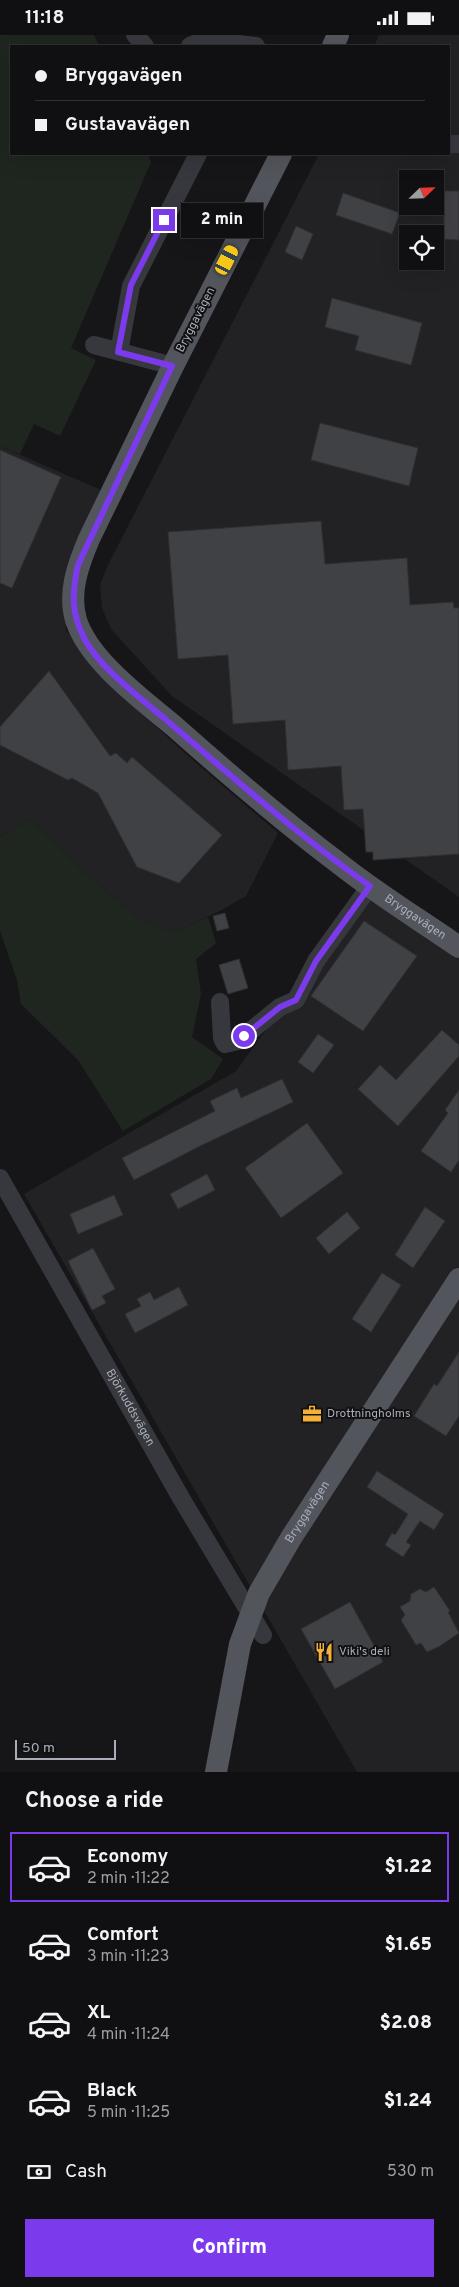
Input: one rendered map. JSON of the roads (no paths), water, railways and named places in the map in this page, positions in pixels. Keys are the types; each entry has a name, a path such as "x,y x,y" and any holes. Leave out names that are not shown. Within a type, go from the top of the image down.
{"main road":[{"name":"Bryggavägen","path":"280,155 172,366 78,565 72,597 76,621 85,640 100,659 143,700 234,779 341,866 459,947"},
{"name":"Bryggavägen","path":"216,1772 240,1644 251,1612 291,1538 459,1279"}],"street":[{"path":"135,35 144,45"},
{"path":"200,42 242,45"},
{"path":"118,352 131,285 197,155"},
{"path":"94,345 172,366"},
{"name":"Bryggavägen","path":"220,1001 222,1038 225,1043 230,1044 238,1041 280,1007 296,1000 316,961 370,886"},
{"name":"Björkuddsvägen","path":"0,1178 182,1498 251,1612 262,1635"}],"place":[{"name":"Drottningholms","path":"312,1414"},
{"name":"Viki's deli","path":"324,1652"}]}
